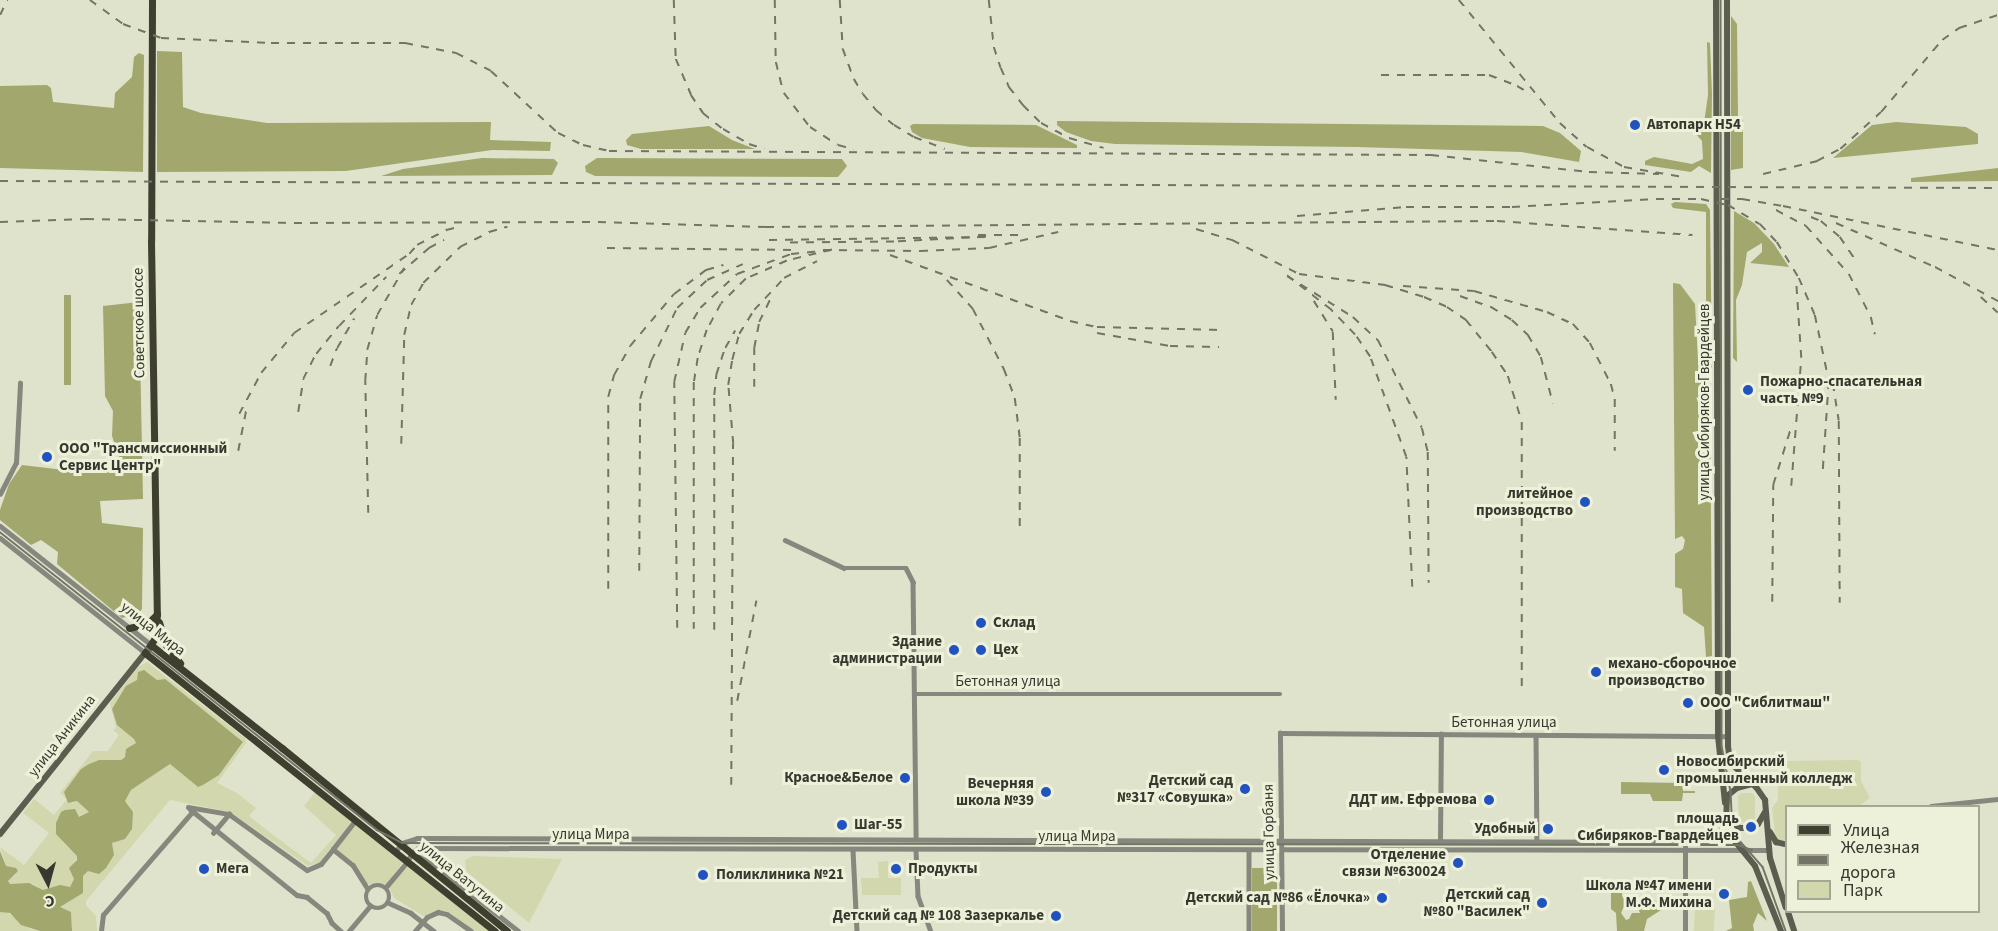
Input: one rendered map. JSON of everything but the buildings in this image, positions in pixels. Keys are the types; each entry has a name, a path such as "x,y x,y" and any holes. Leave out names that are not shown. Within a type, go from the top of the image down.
{"main road":[{"name":"Советское шоссе","path":"152,0 151,241 157,614 155,638 152,645"},
{"name":"улица Сибиряков-Гвардейцев","path":"1716,0 1718,736 1725,803"},
{"name":"улица Сибиряков-Гвардейцев","path":"1727,0 1728,736 1730,762 1752,784"},
{"path":"1718,594 1727,594"},
{"path":"129,628 147,624 157,614 166,645 191,676"},
{"path":"145,653 152,645"},
{"name":"улица Мира","path":"152,645 400,845"},
{"name":"улица Мира","path":"145,653 407,862"},
{"name":"улица Аникина","path":"0,834 145,653"},
{"path":"1781,931 1755,866 1728,830 1725,803 1733,790 1752,784 1762,793 1769,831 1769,850 1785,903"},
{"path":"1725,815 1731,823 1749,828 1758,824 1764,817 1766,809"},
{"path":"1769,831 1776,842 1785,843"},
{"name":"улица Ватутина","path":"400,845 495,931"},
{"name":"улица Ватутина","path":"407,862 436,879 508,929"},
{"path":"1788,913 1794,931"}],"street":[{"path":"0,494 16,463 20,383"},
{"name":"улица Мира","path":"0,526 152,645"},
{"name":"улица Мира","path":"0,538 145,653"},
{"path":"785,540 844,568 906,568 913,582 918,896 931,931"},
{"name":"Бетонная улица","path":"916,694 1280,694"},
{"name":"Бетонная улица","path":"1280,733 1728,736"},
{"name":"улица Горбаня","path":"1280,733 1282,931"},
{"path":"1440,841 1441,734"},
{"path":"1536,735 1537,841"},
{"path":"1948,805 1998,799"},
{"path":"341,931 332,923 327,913 307,897 297,894 214,831 188,807 229,814 307,870 321,864 355,821"},
{"path":"100,931 103,915 193,811"},
{"path":"214,831 229,814"},
{"path":"1685,931 1685,842 1705,842 1719,835 1725,815"},
{"name":"улица Мира","path":"400,845 417,838 1685,842"},
{"path":"578,838 579,849"},
{"path":"853,839 857,931"},
{"path":"1769,850 1785,843"},
{"path":"395,852 400,845"},
{"name":"улица Мира","path":"412,855 418,848 1769,850"},
{"path":"433,864 434,848"},
{"path":"333,849 353,865 368,889 366,900 370,906 380,909 389,903 390,896 386,887 378,884 368,889"},
{"name":"улица Горбаня","path":"1249,850 1249,931"},
{"path":"386,887 412,855 433,864 508,929 517,931"},
{"path":"389,903 423,922 434,931"},
{"path":"349,931 370,906"},
{"path":"416,931 431,915 442,913 471,931"}],"green space":[{"path":"1731,16 1737,24 1738,116 1743,120 1743,168 1731,170"},
{"path":"1707,42 1710,43 1712,94 1711,173 1699,166 1691,172 1645,165 1645,161 1654,157 1692,164 1703,159 1702,141 1690,127 1694,121 1704,123 1708,95"},
{"path":"157,51 182,52 183,107 201,113 267,123 491,122 490,140 551,142 550,151 492,150 346,171 157,172"},
{"path":"139,53 144,55 143,172 0,168 0,86 47,85 51,88 53,102 114,108 115,93 132,77 134,57"},
{"path":"1057,121 1543,126 1560,133 1581,151 1579,162 1521,152 1115,144 1091,141 1066,132 1057,125"},
{"path":"1896,122 1966,127 1978,134 1978,144 1833,158 1872,125"},
{"path":"913,124 1036,125 1077,145 1077,148 970,147 922,138 912,132 910,126"},
{"path":"709,126 732,140 755,149 641,149 627,145 626,140 632,134"},
{"path":"482,158 554,159 558,163 552,175 381,176 403,169"},
{"path":"597,158 842,159 847,166 838,177 595,176 586,172 585,166"},
{"path":"1998,168 1998,181 1911,182 1911,178"},
{"path":"1675,202 1706,204 1710,210 1712,369 1706,355 1706,212 1673,208 1671,204"},
{"path":"1734,211 1754,223 1774,244 1789,267 1750,263 1762,252 1762,243 1747,252 1742,285 1736,300 1737,362 1733,358"},
{"path":"1673,283 1680,284 1695,304 1699,379 1710,397 1712,656 1706,657 1704,627 1683,613 1682,589 1675,587 1675,554 1683,549 1685,540 1682,536 1675,539"},
{"path":"64,295 71,295 71,385 64,385"},
{"path":"139,302 143,499 100,501 102,523 143,528 142,609 138,614 122,618 57,564 58,552 41,540 31,545 0,520 0,510 9,484 22,465 90,473 122,465 112,436 113,411 105,396 103,306"},
{"path":"147,662 245,738 246,743 217,783 237,793 256,808 249,816 272,834 311,863 336,835 304,806 315,792 352,821 320,862 308,866 230,812 170,800 86,901 86,905 96,916 97,931 72,931 71,912 60,907 83,893 83,876 88,871 106,868 114,855 112,843 125,839 132,829 130,807 125,801 131,790 170,764 198,787 203,785 219,775 243,743 165,679 157,680 147,672 137,676 137,680 112,709 117,725 135,739 136,743 121,760 99,760 81,769 64,792 72,803 77,801 89,812 83,817 59,817 63,842 78,856 74,863 74,879 70,887 43,890 33,884 10,884 8,881 16,874 13,868 6,866 0,847 24,865 49,833 23,813 34,799 54,815 67,799 60,793 93,751 108,751 119,735 113,730 116,728 110,703 138,667"},
{"path":"144,670 157,680 165,679 243,742 219,775 203,785 198,787 170,764 131,790 125,801 133,812 132,829 125,839 112,843 114,855 106,868 99,874 88,871 83,876 83,893 60,907 71,912 72,931 40,931 21,925 10,913 0,912 0,851 6,866 16,868 18,871 8,881 10,884 29,883 43,890 60,885 70,887 74,879 69,868 77,860 77,856 56,834 56,823 61,812 65,810 75,809 79,817 89,812 77,801 68,803 64,792 81,769 99,760 121,760 125,757 126,749 136,743 117,725 112,709 126,686 137,680 138,672"},
{"path":"1858,760 1861,762 1861,781 1870,798 1860,805 1785,805 1785,840 1776,840 1772,808 1778,800 1778,768 1784,761"},
{"path":"1621,782 1683,783 1683,791 1695,791 1695,793 1683,793 1682,801 1653,801 1650,794 1621,794"},
{"path":"1741,793 1752,793 1755,796 1755,819 1753,821 1742,822 1739,819 1738,796"},
{"path":"355,825 403,862 386,885 367,884 357,868 336,850"},
{"path":"473,856 562,859 529,923 466,871 465,860"},
{"path":"888,861 888,877 886,878 901,878 901,895 862,895 861,878 879,878 878,862"},
{"path":"407,865 491,931 475,931 448,912 438,910 425,917 394,898 389,887"},
{"path":"1252,868 1277,868 1277,931 1252,931"},
{"path":"1622,881 1622,896 1626,902 1621,913 1626,920 1632,913 1640,913 1637,906 1643,895 1659,903 1661,910 1647,919 1644,931 1617,931 1616,913 1611,909 1611,884"},
{"path":"1751,881 1767,921 1758,913 1753,925 1754,931 1726,931 1732,928 1729,900 1747,897 1748,882"},
{"path":"1695,907 1715,908 1714,931 1694,931"},
{"path":"5,911 30,929 40,931 0,931 0,912"}],"tram line":[{"path":"1721,0 1722,746 1731,792 1733,833 1763,867 1786,931"},
{"path":"0,532 377,830 402,843 1738,845 1752,850"}],"railway":[{"path":"0,15 7,0"},
{"path":"90,0 123,24 161,38 271,43 405,43 456,53 491,71 558,133 583,145 609,151 1431,155 1589,172 1659,174"},
{"path":"674,0 676,59 691,95 703,113 723,129 749,144 764,149"},
{"path":"775,0 776,62 784,93 810,127 838,145 853,149"},
{"path":"840,0 843,49 854,79 863,94 876,110 894,125 914,137 945,149"},
{"path":"989,0 994,47 1009,87 1041,123 1069,138 1104,148"},
{"path":"1459,0 1560,123 1587,147 1624,167 1683,177"},
{"path":"1763,174 1817,161 1840,149 1881,112 1942,40 1959,28 1998,15"},
{"path":"1381,75 1489,75 1531,94"},
{"path":"0,181 1998,188"},
{"path":"1297,216 1406,207 1512,207 1656,199 1701,199 1728,205 1760,224 1777,242 1799,278 1815,315 1829,381 1823,471"},
{"path":"1721,199 1742,199 1783,206 1998,250"},
{"path":"1776,210 1806,226 1849,274 1871,317 1875,335"},
{"path":"1811,217 1821,221 1840,237 1858,264"},
{"path":"0,222 86,219 294,223 598,222 766,227 1497,221 1692,235"},
{"path":"1836,223 1935,267 1998,301"},
{"path":"239,414 261,373 294,333 409,254 417,245 446,230 459,227"},
{"path":"401,444 404,335 411,305 423,283 460,247 489,232 507,227"},
{"path":"1196,229 1232,240 1299,274 1385,285 1424,297 1447,307 1466,320 1492,352 1508,376 1522,422 1522,691"},
{"path":"823,250 920,251 989,248 1058,232"},
{"path":"978,235 1020,235"},
{"path":"769,240 986,237 894,242 784,243"},
{"path":"399,274 429,248 444,240"},
{"path":"607,248 793,250"},
{"path":"677,628 674,382 685,333 700,308 737,274 791,254 832,250 787,261 746,279 721,304 707,330 698,358 694,382 694,629"},
{"path":"890,255 1070,321 1097,327 1222,330"},
{"path":"731,785 733,444 728,385 732,360 739,334 754,310 784,278 817,261"},
{"path":"639,571 640,399 651,361 677,308 707,280 743,264"},
{"path":"608,589 608,397 614,375 630,346 674,294 706,270 723,265"},
{"path":"368,513 365,381 367,350 377,315 404,268"},
{"path":"1412,587 1406,457 1370,357 1355,335 1331,310 1287,276 1353,317 1378,340 1422,428 1428,452 1429,583"},
{"path":"298,412 303,379 316,354 339,326 386,277"},
{"path":"947,280 973,309 1004,369 1015,398 1020,438 1020,529"},
{"path":"1791,486 1801,358 1796,283"},
{"path":"1403,286 1474,291 1547,312 1573,324 1590,343 1611,384 1615,399 1615,451"},
{"path":"1460,296 1491,307 1512,320 1528,335 1541,357 1553,403"},
{"path":"754,387 754,348 759,322 771,297"},
{"path":"1981,297 1998,313"},
{"path":"1314,301 1333,332 1336,400"},
{"path":"330,366 337,348 354,319"},
{"path":"714,630 714,395 716,375 725,348 735,331"},
{"path":"1097,333 1170,346 1219,347"},
{"path":"1833,383 1839,421 1840,603"},
{"path":"238,451 247,405"},
{"path":"1772,602 1773,485 1792,424"},
{"path":"737,701 756,601"}],"place":[{"name":"Автопарк Н54","path":"1635,125"},
{"name":"Пожарно-спасательная часть №9","path":"1748,390"},
{"name":"ООО \"Трансмиссионный Сервис Центр\"","path":"47,457"},
{"name":"литейное производство","path":"1585,502"},
{"name":"Склад","path":"981,623"},
{"name":"Здание администрации","path":"954,650"},
{"name":"Цех","path":"981,650"},
{"name":"механо-сборочное производство","path":"1596,672"},
{"name":"ООО \"Сиблитмаш\"","path":"1688,703"},
{"name":"Новосибирский промышленный колледж","path":"1664,770"},
{"name":"Красное&Белое","path":"905,778"},
{"name":"Детский сад №317 «Совушка»","path":"1245,789"},
{"name":"Вечерняя школа №39","path":"1046,792"},
{"name":"ДДТ им. Ефремова","path":"1489,800"},
{"name":"Шаг-55","path":"842,825"},
{"name":"площадь Сибиряков-Гвардейцев","path":"1751,827"},
{"name":"Удобный","path":"1548,829"},
{"name":"Отделение связи №630024","path":"1458,863"},
{"name":"Мега","path":"204,869"},
{"name":"Продукты","path":"896,869"},
{"name":"Поликлиника №21","path":"703,875"},
{"name":"Школа №47 имени М.Ф. Михина","path":"1724,894"},
{"name":"Детский сад №86 «Ёлочка»","path":"1382,898"},
{"name":"Детский сад №80 \"Василек\"","path":"1542,903"},
{"name":"Детский сад № 108 Зазеркалье","path":"1056,916"}]}
